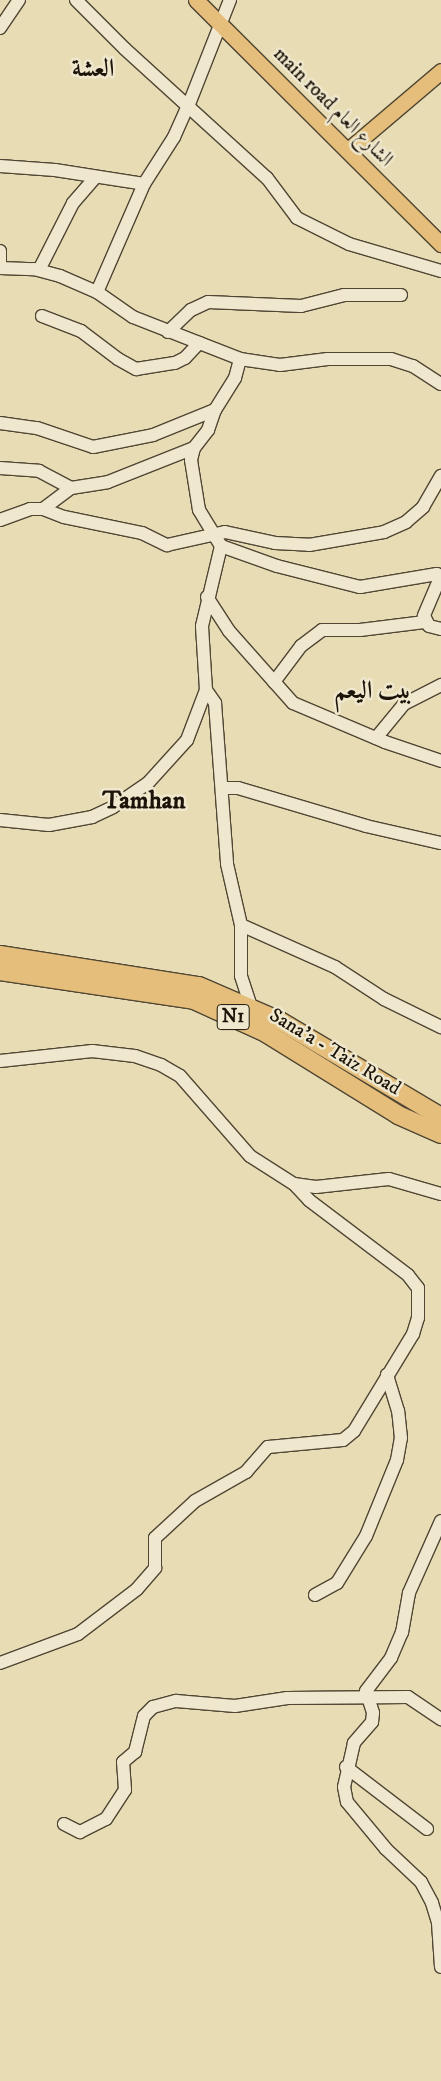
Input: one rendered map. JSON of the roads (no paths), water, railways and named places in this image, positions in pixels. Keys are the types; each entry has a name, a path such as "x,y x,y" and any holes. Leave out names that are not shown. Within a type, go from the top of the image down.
{"highway":[{"name":"Sana'a - Taiz Road","path":"0,955 199,986 247,1014 441,1117"},
{"name":"Sana'a - Taiz Road","path":"0,970 194,1000 247,1014 398,1115 441,1134"}],"main road":[{"name":"main road الشارع العام","path":"196,0 441,244"},
{"path":"348,150 441,71"}],"street":[{"path":"0,28 19,0"},
{"path":"76,0 125,49 189,104 267,178 297,218 349,244 441,271"},
{"path":"97,292 144,184 174,137 221,26 230,0"},
{"path":"0,166 56,170 96,178 144,184"},
{"path":"39,270 73,203 96,178"},
{"path":"0,251 0,266 39,270 97,292 133,317 240,359 280,365 328,359 391,359 413,366 441,384"},
{"path":"168,332 191,310 208,302 292,306 344,294 402,295"},
{"path":"42,316 81,331 118,360 136,368 175,363 185,358 199,343"},
{"path":"240,359 235,378 215,410 208,430 194,448 191,460 195,498 203,519 221,546 308,576 360,587 437,574 439,580 428,602 425,622"},
{"path":"0,423 37,428 93,447 153,435 215,410"},
{"path":"44,509 71,488 108,482 194,448"},
{"path":"0,468 39,472 71,488"},
{"path":"0,520 30,509 44,509 82,521 142,533 167,545 213,533 309,545 384,532 406,522 423,507 441,476"},
{"path":"221,546 207,597 201,646 206,690 215,704 227,864 240,925 239,959 247,1014"},
{"path":"207,597 229,631 274,682 303,710 441,761"},
{"path":"274,682 301,646 322,630 360,630 425,622 441,629"},
{"path":"376,738 404,704 441,685"},
{"path":"0,820 67,824 113,808 165,767 187,740 206,690"},
{"path":"222,788 238,788 366,826 441,843"},
{"path":"240,925 335,967 384,999 441,1027"},
{"path":"0,1061 92,1051 135,1056 161,1065 180,1076 250,1156 294,1184 309,1200 408,1275 418,1288 418,1318 413,1334 354,1432 343,1440 268,1447 246,1472 195,1501 155,1538 154,1568 137,1589 78,1634 0,1663"},
{"path":"294,1184 316,1187 389,1179 441,1194"},
{"path":"315,1596 337,1583 366,1536 396,1460 401,1438 399,1420 387,1375"},
{"path":"441,1521 409,1593 402,1632 391,1658 366,1691 373,1713 372,1722 354,1743 346,1768 344,1787 347,1802 386,1849 421,1882 432,1903 438,1923 441,1967"},
{"path":"64,1824 80,1832 106,1819 125,1790 123,1762 134,1752 144,1716 153,1707 176,1700 235,1706 287,1698 408,1697 441,1719"},
{"path":"346,1768 428,1829"}],"district":[{"name":"العشة","path":"93,69"},
{"name":"بيت اليعم","path":"373,691"},
{"name":"Tamhan","path":"144,801"}]}
